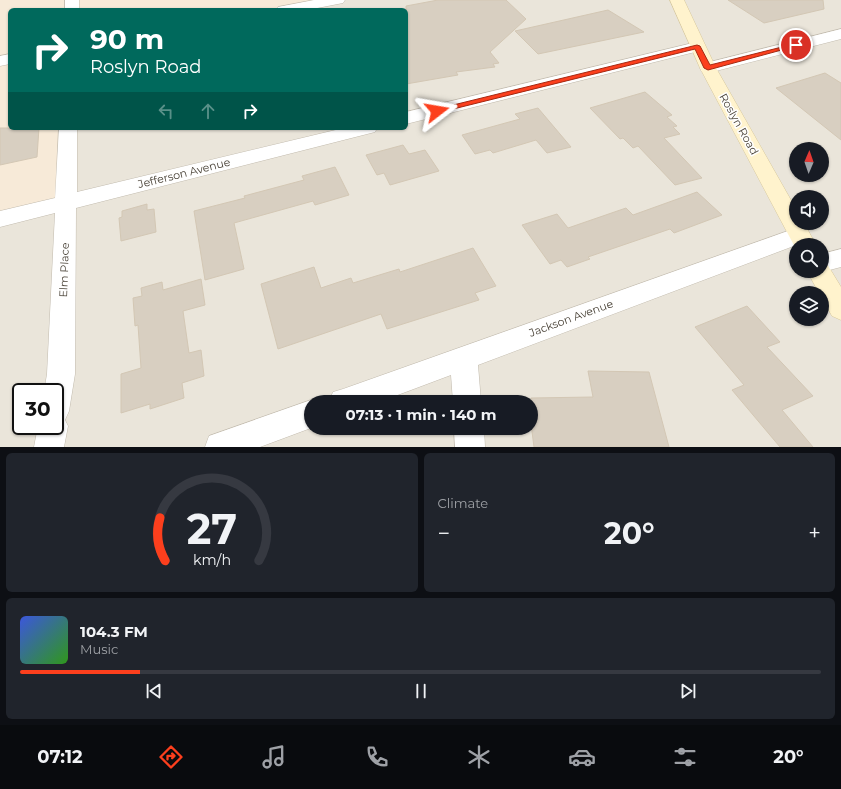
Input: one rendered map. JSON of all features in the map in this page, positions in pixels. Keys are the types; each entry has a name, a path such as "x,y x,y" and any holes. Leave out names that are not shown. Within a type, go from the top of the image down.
{"main road":[{"name":"Roslyn Road","path":"678,0 708,68 801,238"},
{"path":"823,278 841,309"}],"street":[{"path":"294,8 338,0"},
{"path":"708,68 841,34"},
{"path":"408,118 697,46"},
{"name":"Elm Place","path":"60,383 68,130"},
{"name":"Jefferson Avenue","path":"0,219 360,130"},
{"name":"Jackson Avenue","path":"362,395 789,245"},
{"path":"829,261 841,258"},
{"path":"464,358 467,395"},
{"path":"220,447 304,417"},
{"path":"50,447 52,435"},
{"path":"469,435 470,447"}],"shaded area":[{"path":"0,0 322,0 280,8 8,8 8,130 68,130 65,203 0,219"},
{"path":"323,0 841,0 841,447 0,447 0,219 65,130 408,130 408,8 280,8"}],"building":[{"path":"438,0 506,0 526,19 490,52 499,63 493,64 495,67 456,72 458,75 408,84 408,8 406,8 406,6"},
{"path":"728,0 823,0 824,9 764,23"},
{"path":"608,10 644,32 538,54 515,31"},
{"path":"825,73 841,83 841,140 776,88"},
{"path":"645,92 672,115 667,117 677,126 673,127 680,134 664,138 702,178 675,185 638,146 633,148 623,138 620,139 590,108"},
{"path":"538,108 571,147 547,153 536,140 493,153 490,150 475,154 462,135 520,119 515,114"},
{"path":"0,128 8,128 8,130 39,130 37,157 0,165"},
{"path":"403,145 409,154 425,150 439,171 390,185 384,173 377,175 366,155"},
{"path":"335,167 349,195 315,205 313,201 234,223 244,269 205,280 194,211 245,198 244,196 304,180 302,176"},
{"path":"697,192 722,215 674,233 670,229 588,257 590,259 567,267 561,260 550,264 522,225 557,214 568,228 626,208 633,215"},
{"path":"147,204 147,210 154,209 156,232 121,241 119,218 122,217 122,211"},
{"path":"473,248 496,286 475,293 479,300 387,329 381,314 278,349 261,284 314,267 321,288 351,278 353,283 399,269 400,272"},
{"path":"201,279 205,305 183,311 189,353 201,350 204,376 182,383 184,398 150,409 150,404 121,413 121,374 141,368 138,325 135,326 133,298 142,296 141,288 162,282 163,290"},
{"path":"747,306 780,342 767,347 813,396 782,410 813,447 780,447 732,390 744,385 695,327"},
{"path":"588,371 649,372 669,447 534,447 532,435 538,435 538,398 593,397"}],"route":[{"path":"437,111 697,46 708,68 796,45"}]}
